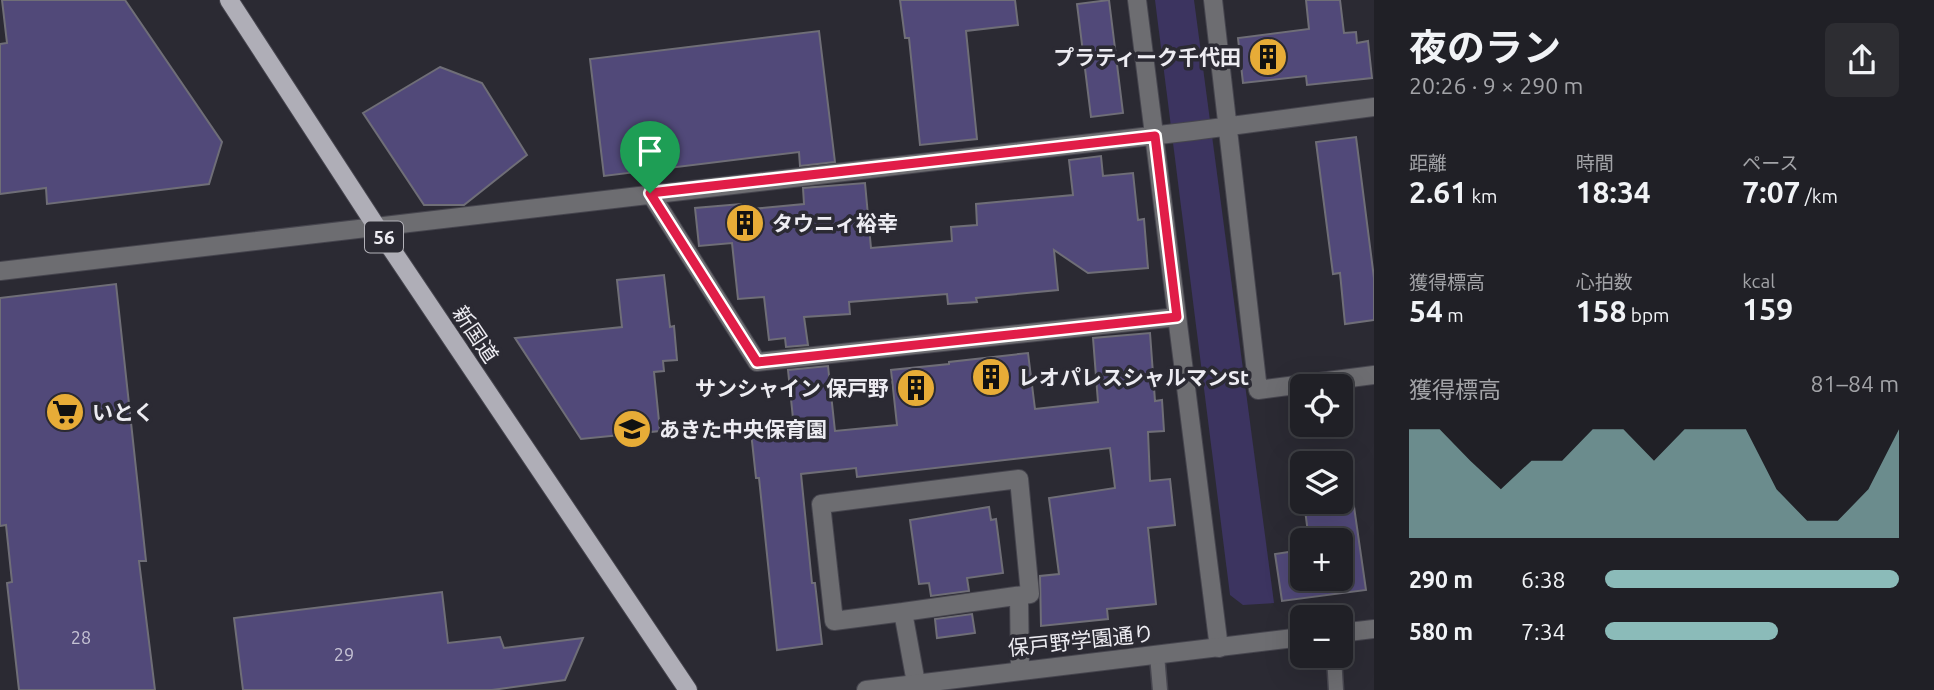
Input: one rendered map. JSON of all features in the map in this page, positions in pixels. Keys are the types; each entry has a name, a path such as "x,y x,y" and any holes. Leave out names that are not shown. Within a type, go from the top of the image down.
{"main road":[{"name":"新国道","path":"229,0 376,226 688,690"}],"street":[{"path":"1137,0 1219,648"},
{"path":"1213,0 1258,390 1374,375"},
{"path":"0,271 1155,136 1374,107"},
{"path":"650,193 757,362 1177,317"},
{"path":"1018,479 1030,594 903,612 834,621 821,504 1018,479"},
{"path":"1019,596 1020,670"},
{"path":"903,612 916,683"},
{"path":"1353,631 1374,629"},
{"name":"保戸野学園通り","path":"866,690 1290,639"}],"lane":[{"path":"1157,655 1160,690"},
{"path":"1335,668 1336,690"}],"shaded area":[{"path":"1155,0 1194,0 1274,603 1243,605 1230,595"}],"building":[{"path":"2,0 125,0 222,142 209,184 47,204 46,188 0,194 0,44 7,43"},
{"path":"900,0 1015,0 1018,25 966,31 977,139 920,145 909,38 905,38"},
{"path":"1109,0 1123,113 1091,117 1077,4"},
{"path":"1306,0 1340,0 1344,33 1356,32 1357,43 1368,41 1372,78 1307,85 1306,76 1243,83 1238,38 1309,29"},
{"path":"819,31 835,162 800,166 799,152 604,176 590,59"},
{"path":"440,67 482,83 527,155 464,205 424,205 363,113"},
{"path":"1356,137 1374,278 1374,320 1345,324 1340,273 1333,274 1316,142"},
{"path":"1101,156 1103,176 1133,173 1138,220 1144,219 1148,268 1088,273 1054,250 1058,290 976,298 977,302 948,304 947,294 849,302 850,314 804,317 808,345 786,347 785,338 769,340 764,297 738,299 732,243 699,246 695,208 741,204 742,210 804,204 803,188 865,183 871,248 952,241 951,227 977,225 976,204 1073,195 1069,160"},
{"path":"664,275 670,327 674,326 677,360 663,361 664,371 654,372 660,431 581,439 515,338 622,327 617,280"},
{"name":"いとく","path":"116,284 146,561 139,561 155,690 19,690 7,583 12,582 6,525 0,526 0,298"},
{"path":"1150,333 1155,401 1162,400 1164,431 1148,432 1150,481 1170,479 1175,525 1148,528 1156,604 1107,609 1108,619 1041,626 1040,576 1059,574 1049,498 1115,488 1110,448 857,477 856,468 801,474 812,583 815,583 822,644 777,650 759,478 756,478 751,432 794,428 788,370 828,366 835,431 897,425 891,370 1028,353 1035,409 1098,402 1093,338"},
{"path":"1353,500 1366,590 1282,601 1275,554 1290,552 1290,591 1353,591 1353,528 1307,528 1306,514 1353,514"},
{"path":"989,507 991,520 996,519 1003,573 967,578 969,591 931,596 929,583 919,584 910,520"},
{"path":"442,592 448,643 500,637 504,648 583,638 565,680 492,690 243,690 234,618"},
{"path":"972,614 975,633 937,638 935,619"}],"place":[{"name":"プラティーク千代田","path":"1268,57"},
{"name":"タウニィ裕幸","path":"745,223"},
{"name":"レオパレスシャルマンSt","path":"991,377"},
{"name":"サンシャイン 保戸野","path":"916,388"},
{"name":"いとく","path":"65,412"},
{"name":"あきた中央保育園","path":"632,429"}],"route":[{"path":"1155,136 1177,317 757,362 650,193 1155,136"}]}
